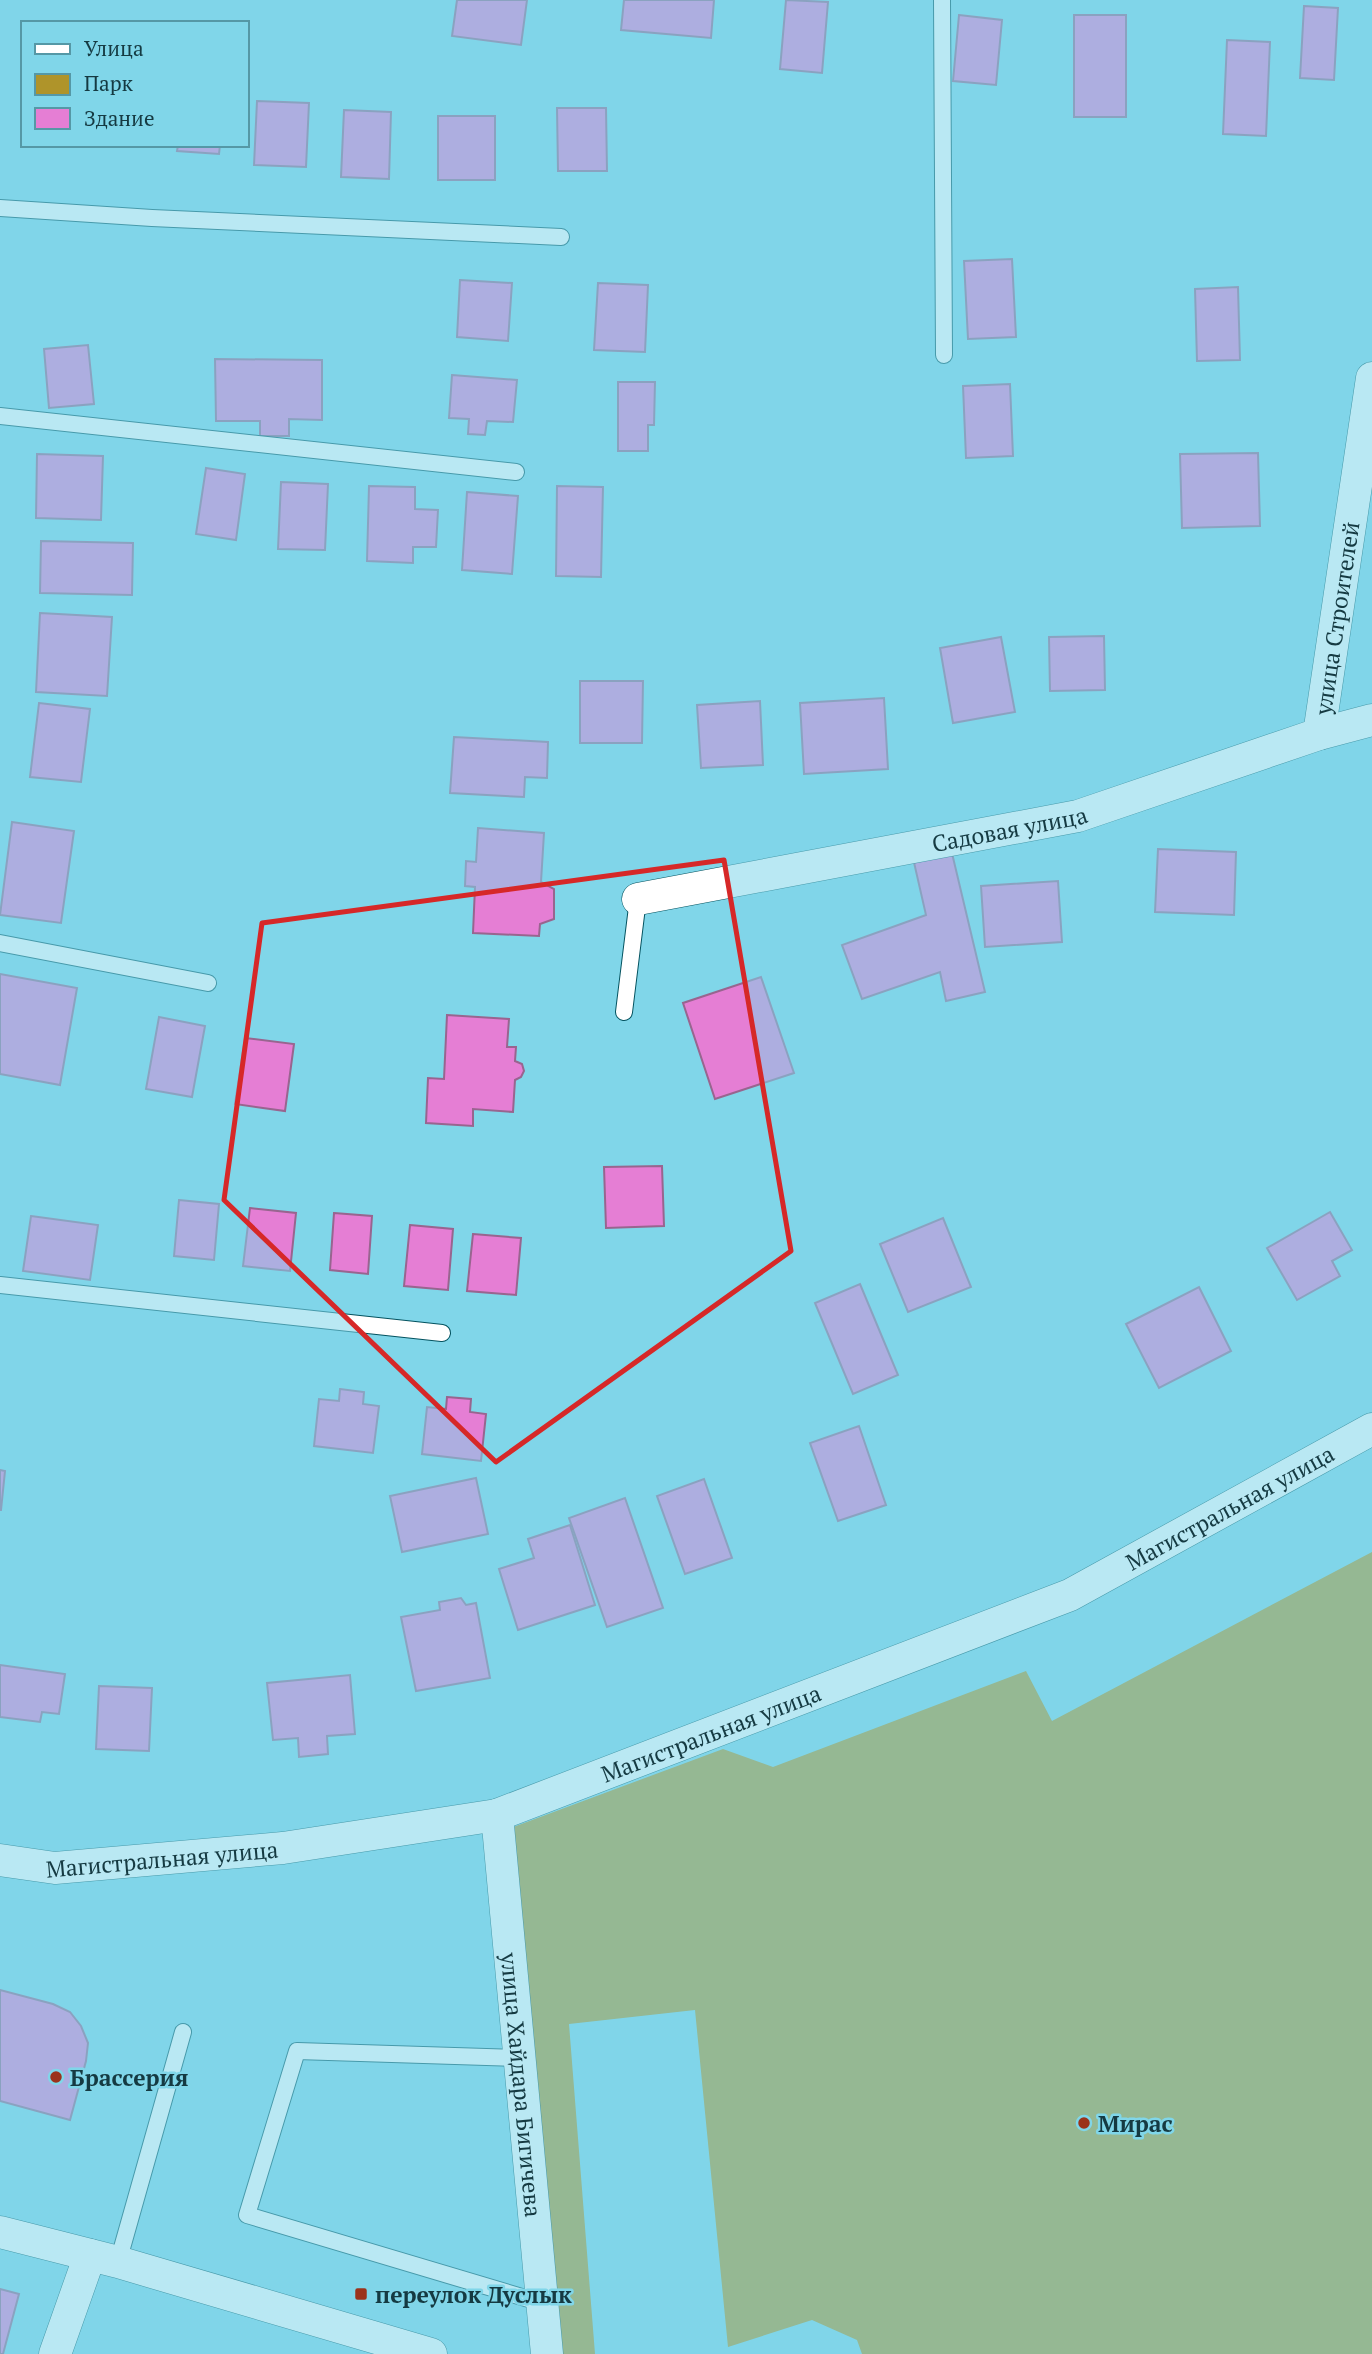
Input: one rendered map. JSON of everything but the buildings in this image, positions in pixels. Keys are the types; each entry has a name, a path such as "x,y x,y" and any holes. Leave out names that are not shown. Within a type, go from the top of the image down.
{"street":[{"name":"улица Строителей","path":"1320,734 1372,378"},
{"name":"Садовая улица","path":"638,898 1078,816 1320,734 1372,720"},
{"name":"Магистральная улица","path":"0,1860 54,1868 270,1849 497,1815 1070,1595 1372,1429"},
{"name":"улица Хайдара Бигичева","path":"497,1815 547,2354"},
{"path":"0,2232 104,2258 431,2354"},
{"path":"55,2354 104,2258"}],"lane":[{"path":"943,0 944,355"},
{"path":"0,208 152,218 561,237"},
{"path":"0,416 516,472"},
{"path":"624,1012 638,898"},
{"path":"0,943 208,983"},
{"path":"0,1285 442,1333"},
{"path":"104,2258 183,2032"},
{"path":"519,2058 297,2051 247,2215 542,2303"}],"highlighted area":[{"path":"724,860 791,1251 496,1462 224,1200 262,923"}],"green space":[{"name":"Мирас","path":"1372,1552 1372,2354 862,2354 857,2340 812,2320 728,2347 695,2010 569,2024 595,2354 562,2354 508,1829 723,1749 773,1767 1026,1671 1052,1721"}],"place":[{"name":"Брассерия","path":"56,2077"},
{"name":"Мирас","path":"1084,2123"},
{"name":"переулок Дуслык","path":"361,2294"}]}
